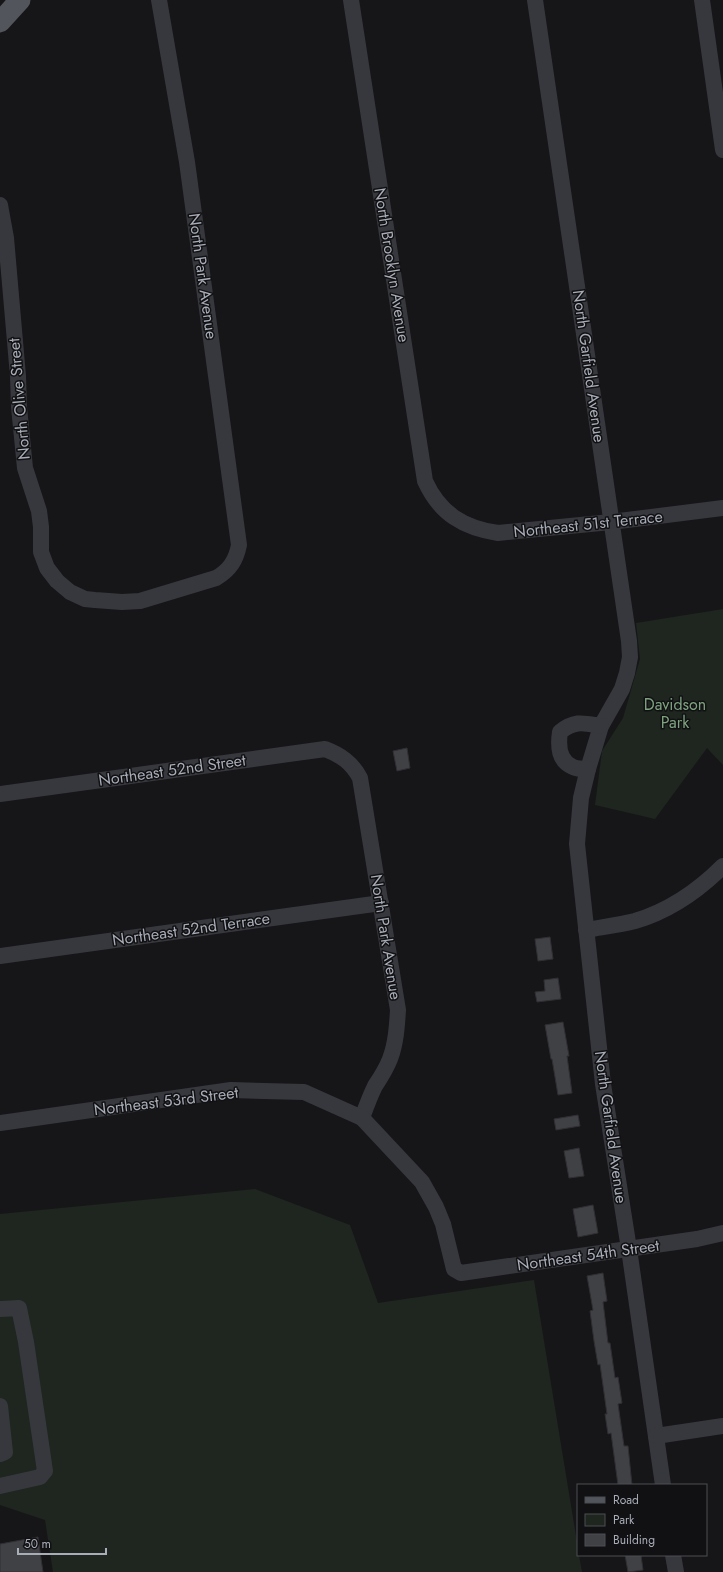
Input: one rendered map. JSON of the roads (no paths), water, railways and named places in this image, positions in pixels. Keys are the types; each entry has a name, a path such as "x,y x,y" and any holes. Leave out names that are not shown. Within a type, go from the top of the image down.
{"main road":[{"path":"0,22 20,0"}],"street":[{"name":"North Park Avenue","path":"62,586 77,596 95,600 122,602 140,600 216,578 229,568 238,553 238,537 187,162 159,0"},
{"name":"North Brooklyn Avenue","path":"351,0 425,481 438,503 455,519"},
{"name":"North Garfield Avenue","path":"535,0 611,522 630,641 630,657 622,689 601,726 588,769 581,798 577,844 603,1084 629,1249 663,1484"},
{"path":"702,0 723,150"},
{"name":"North Olive Street","path":"0,205 6,238 25,468 39,511 41,527 40,544 44,560 51,575 62,586"},
{"name":"Northeast 51st Terrace","path":"455,519 465,525 481,531 498,533 611,522 723,508"},
{"path":"588,769 572,767 562,759 558,746 560,732 567,726 579,722 601,726"},
{"name":"Northeast 52nd Street","path":"0,794 325,749 342,757"},
{"name":"North Park Avenue","path":"342,757 352,765 360,778 398,1010 398,1026 390,1058 384,1073 375,1087 362,1118"},
{"path":"586,930 634,921 655,914 692,893 723,866"},
{"name":"Northeast 52nd Terrace","path":"0,956 381,903"},
{"name":"Northeast 53rd Street","path":"0,1123 231,1090 304,1092 362,1118 422,1182 443,1224 454,1269"},
{"name":"Northeast 54th Street","path":"454,1269 461,1273 629,1249 723,1233"},
{"path":"0,1309 19,1308 26,1342 45,1471 40,1477 0,1486"},
{"path":"0,1406 5,1452 0,1454"},
{"path":"656,1436 723,1426"},
{"path":"673,1556 676,1572"}],"park label":[{"name":"Davidson Park","path":"675,713"}]}
